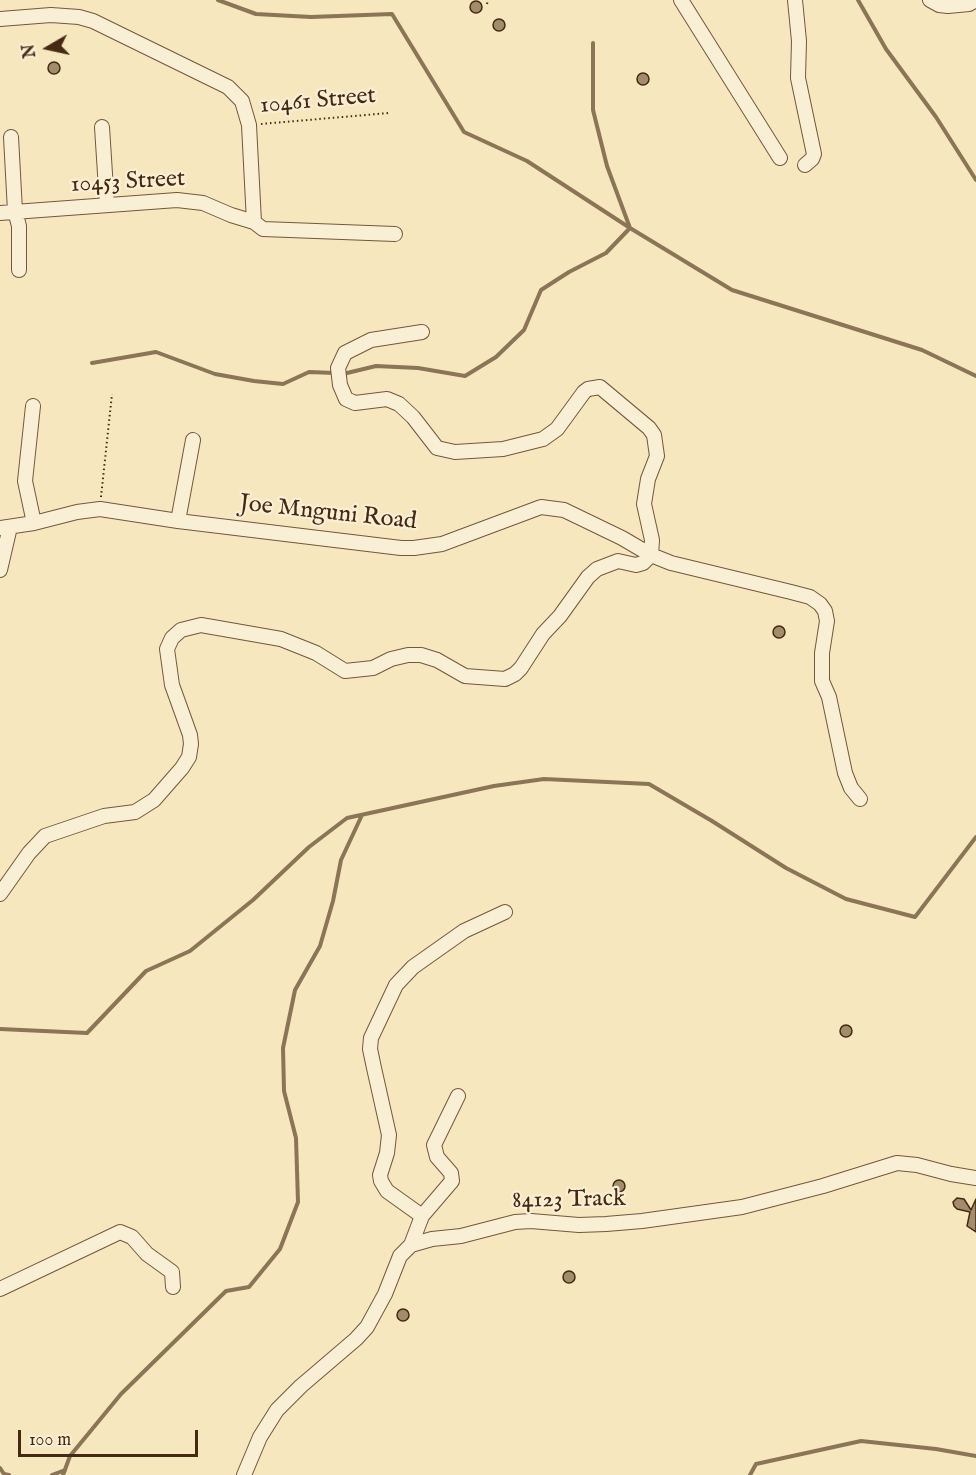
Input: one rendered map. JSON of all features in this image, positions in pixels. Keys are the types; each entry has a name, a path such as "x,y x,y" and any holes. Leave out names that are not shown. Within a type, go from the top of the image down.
{"street":[{"path":"681,0 780,158"},
{"path":"795,0 799,41 798,78 814,154 805,165"},
{"path":"930,0 939,5 948,6 969,4 976,0"},
{"path":"0,19 51,15 79,17 93,21 228,87 242,101 249,125 254,222"},
{"path":"102,127 107,205"},
{"path":"10,137 15,211 19,226 19,270"},
{"name":"10453 Street","path":"0,213 190,200 254,222 262,229 395,234"},
{"path":"0,894 29,853 45,836 104,816 135,812 154,800 182,768 189,757 190,735 172,685 167,649 172,638 181,630 201,625 281,639 316,653 345,671 373,669 390,659 421,655 437,660 465,676 505,679 521,668 543,634 560,616 588,577 597,569 618,561 636,565 643,563 651,555 652,540 644,504 648,479 657,456 654,435 650,428 600,387 584,392 557,429 549,436 503,449 455,452 437,448 413,417 399,404 387,399 355,403 346,399 340,385 338,368 345,353 371,340 422,332"},
{"path":"33,406 25,481 34,523"},
{"path":"178,521 193,440"},
{"name":"Joe Mnguni Road","path":"5,527 100,509 178,521 414,548 442,544 532,509 551,507 583,517 651,555 698,571 810,597 820,604 825,611 827,621 822,653 822,681 829,697 845,773 851,788 860,799"},
{"path":"0,570 5,527"},
{"path":"422,1216 387,1191 381,1181 380,1175 387,1153 389,1135 372,1059 371,1038 396,985 413,967 464,931 505,912"},
{"path":"244,1475 260,1437 277,1410 301,1386 356,1340 367,1327 386,1294 400,1256 411,1245 422,1216 452,1181 451,1173 437,1157 434,1145 458,1096"},
{"name":"84123 Track","path":"411,1245 461,1236 515,1222 606,1224 742,1207 823,1186 897,1163 976,1178"},
{"path":"0,1289 120,1232 132,1237 147,1254 172,1272 173,1287"}],"path":[{"name":"10461 Street","path":"249,125 389,112"},
{"path":"100,509 112,394"}],"building":[{"path":"478,1 482,7 478,13 474,13 470,5"},
{"path":"501,19 505,25 501,31 497,31 493,23"},
{"path":"56,62 60,68 56,74 52,74 48,66"},
{"path":"645,73 649,79 645,85 641,85 637,77"},
{"path":"781,626 785,632 781,638 777,638 773,630"},
{"path":"848,1025 852,1031 848,1037 844,1037 840,1029"},
{"path":"621,1180 625,1186 621,1192 617,1192 613,1184"},
{"path":"957,1198 964,1199 971,1210 976,1199 976,1232 967,1226 970,1212 954,1206 953,1202"},
{"path":"571,1271 575,1277 571,1283 567,1283 563,1275"},
{"path":"405,1309 409,1315 405,1321 401,1321 397,1313"}],"waterway":[{"path":"218,0 256,14 311,17 392,14 464,132 527,161 630,228 732,290 922,350 976,376"},
{"path":"858,0 886,49 936,117 976,180"},
{"path":"343,374 376,366 418,368 465,376 496,357 524,330 541,290 606,253 630,228 607,166 593,110 593,43"},
{"path":"92,363 156,352 215,374 254,381 283,384 309,372 335,373"},
{"path":"0,1029 87,1033 146,971 190,951 253,900 309,847 347,818 494,786 544,779 649,784 786,868 846,899 915,917 976,837"},
{"path":"63,1475 70,1456 121,1394 226,1291 249,1287 280,1249 298,1202 296,1138 284,1091 283,1048 295,990 320,946 333,901 341,860 362,815"},
{"path":"750,1475 756,1464 861,1441 976,1456"},
{"path":"0,1468 4,1474 9,1475"},
{"path":"52,1475 65,1470"}]}
